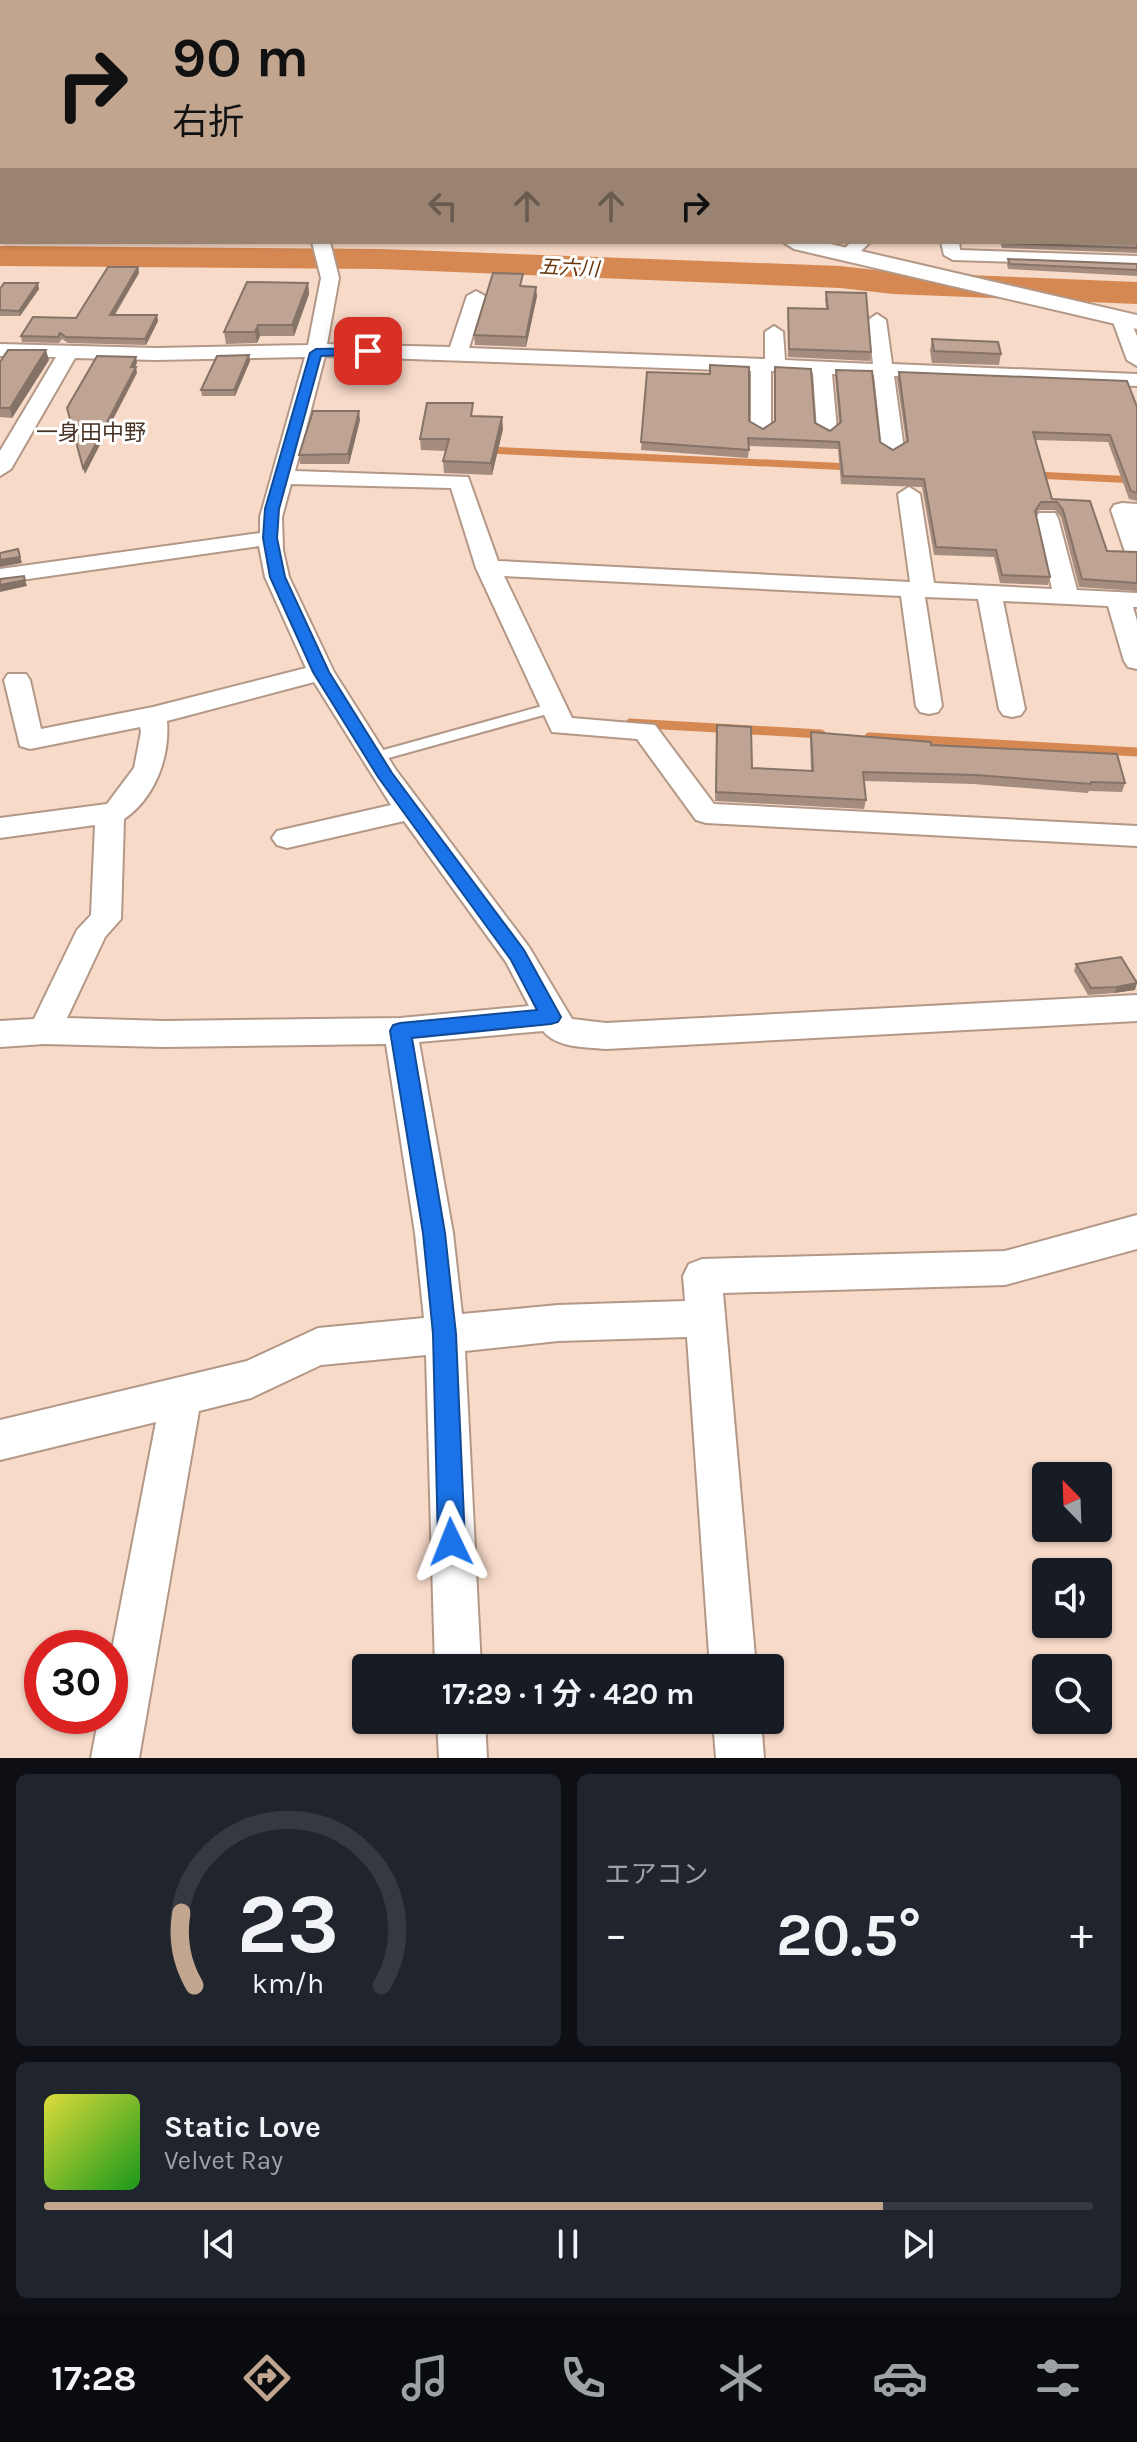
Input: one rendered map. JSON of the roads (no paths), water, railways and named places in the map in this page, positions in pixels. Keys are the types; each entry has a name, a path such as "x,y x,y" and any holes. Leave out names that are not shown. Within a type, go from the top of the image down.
{"street":[{"path":"322,244 330,278 316,353 272,509 270,538 274,563 286,602 321,672 374,757 518,955 560,1028 606,1036 1137,1008"},
{"path":"814,244 854,248 930,275 1129,321 1137,360"},
{"path":"950,244 953,255 1137,261"},
{"path":"458,353 476,296"},
{"path":"877,320 893,449"},
{"path":"761,428 774,332"},
{"path":"0,350 171,354 458,353 1137,380"},
{"path":"0,469 69,351"},
{"path":"822,368 827,430"},
{"path":"282,477 460,482 488,568 562,726 645,731 706,813 1137,836"},
{"path":"909,494 929,706"},
{"path":"1137,511 1122,510 1137,552"},
{"path":"1047,518 1066,596"},
{"path":"0,576 270,538"},
{"path":"488,568 1127,599 1137,661"},
{"path":"989,592 1012,709"},
{"path":"17,680 30,740 153,716 321,672"},
{"path":"0,828 117,811 148,774 156,740 153,716"},
{"path":"287,838 411,810"},
{"path":"44,1031 93,930 106,919 110,813"},
{"path":"0,1034 44,1031 164,1034 400,1031 551,1017"},
{"path":"400,1031 434,1233 445,1334 457,1654"},
{"path":"732,1654 702,1276 1005,1268 1137,1232"},
{"path":"0,1440 251,1379 318,1347 558,1323 631,1323 705,1318"},
{"path":"115,1758 181,1396"},
{"path":"462,1734 463,1758"},
{"path":"738,1734 740,1758"}],"lane":[{"path":"374,757 553,708"}],"waterway":[{"name":"五六川","path":"0,256 380,259 840,277 893,283 1137,293"},
{"path":"487,450 851,467"},
{"path":"1035,475 1137,480"},
{"path":"630,723 821,734"},
{"path":"869,737 1137,752"}],"district":[{"name":"一身田中野","path":"91,433"}]}
